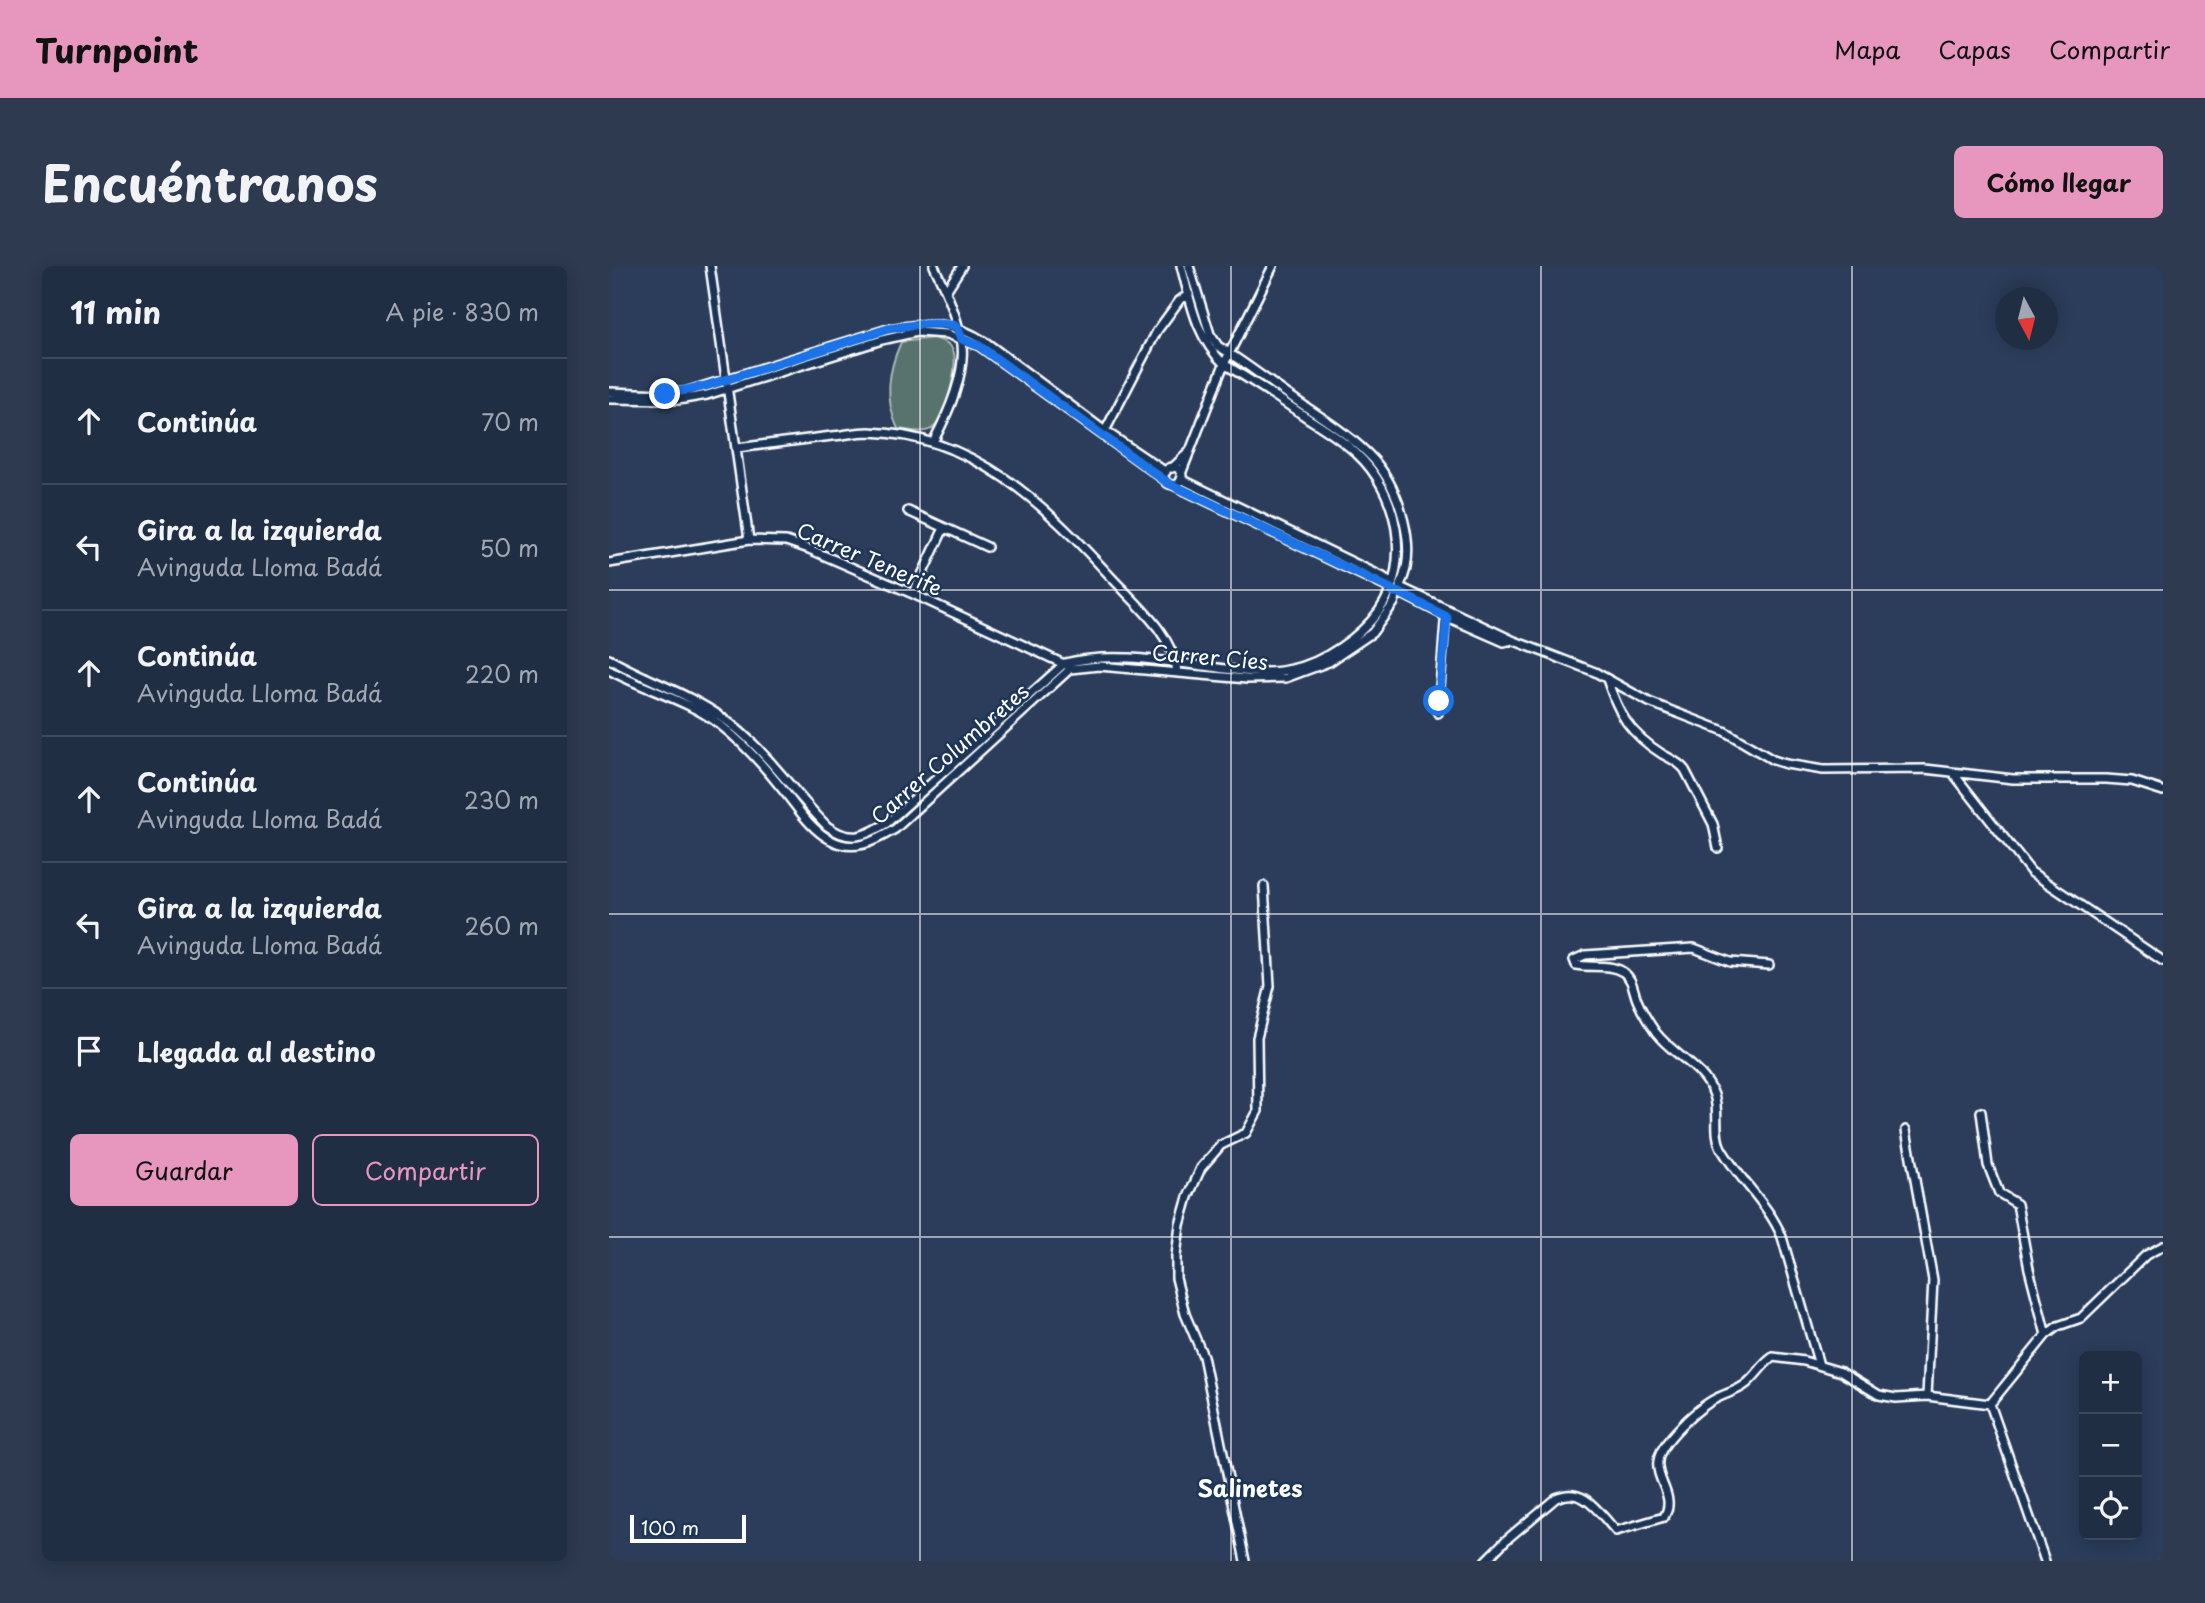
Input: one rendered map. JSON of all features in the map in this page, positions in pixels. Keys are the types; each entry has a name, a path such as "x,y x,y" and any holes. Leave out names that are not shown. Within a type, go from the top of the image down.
{"street":[{"path":"710,266 748,540"},
{"path":"933,442 950,411 958,378 962,339 946,291 934,266"},
{"path":"946,291 962,266"},
{"name":"Carrer Cíes","path":"1181,266 1201,335 1211,352 1224,364 1335,436 1357,454 1373,473 1392,513 1398,539 1395,588"},
{"name":"Carrer Cíes","path":"1067,666 1100,658 1253,672 1295,669 1325,656 1355,636 1373,619 1403,576 1408,543 1405,527 1390,486 1375,462 1346,436 1218,346 1210,334 1189,266"},
{"path":"1170,483 1181,477 1224,364 1273,266"},
{"path":"1105,431 1157,331 1188,293"},
{"path":"609,392 665,394 685,391 888,329 917,324 957,326 987,342 1153,465 1169,470 1177,469 1181,477 1384,577 1395,588"},
{"path":"609,399 678,400 727,388 881,340 917,332 947,334 979,346 1154,475 1504,642 1511,639 1607,679 1649,702 1731,735 1773,760 1823,770 1925,769 2013,779 2132,781 2163,791"},
{"path":"737,448 867,432 913,436 991,468 1050,516 1146,614 1168,644 1176,667"},
{"path":"1169,470 1190,450"},
{"path":"1169,470 1170,483"},
{"path":"908,512 987,547"},
{"path":"912,594 944,528"},
{"name":"Carrer Tenerife","path":"609,563 748,540 786,541 912,594 1067,666"},
{"path":"1438,713 1448,613"},
{"name":"Carrer Columbretes","path":"609,659 676,691 725,719 749,739 827,826 838,835 851,837 873,832 887,823 1067,666"},
{"path":"611,673 619,665"},
{"name":"Carrer Columbretes","path":"611,673 695,708 719,724 760,763 820,834 849,846 879,839 895,829 1067,666"},
{"path":"1607,679 1615,705 1624,721 1650,744 1680,763 1685,770 1713,824 1718,848"},
{"path":"1953,773 2031,872 2163,961"},
{"path":"1245,1561 1203,1356 1185,1314 1176,1278 1176,1256 1180,1225 1188,1197 1201,1168 1221,1145 1246,1133 1258,1111 1257,1038 1270,986 1264,886"},
{"path":"1769,965 1730,962 1694,948 1585,955 1574,960 1576,965 1608,966 1627,975 1648,1021 1667,1045 1699,1072 1714,1095 1719,1145 1743,1181 1774,1219 1782,1237 1819,1365"},
{"path":"1981,1112 1988,1165 1999,1193 2017,1204 2029,1269 2046,1335"},
{"path":"1906,1130 1933,1280 1927,1396"},
{"path":"1990,1404 2046,1335 2058,1326 2081,1318 2146,1255 2163,1246"},
{"path":"1485,1561 1556,1498 1565,1494 1583,1497 1616,1531 1664,1517 1668,1502 1667,1490 1657,1470 1658,1457 1671,1438 1706,1404 1746,1384 1765,1362 1773,1357 1841,1372 1879,1395 1896,1398 1927,1396 1990,1404"},
{"path":"1990,1404 2045,1561"}],"green space":[{"path":"933,338 948,344 954,355 953,377 946,403 931,429 898,429 891,407 889,385 901,342"}],"waterway":[{"path":"2158,1561 2163,1557"}],"district":[{"name":"Salinetes","path":"1250,1487"}],"route":[{"path":"665,394 706,386 888,329 917,324 957,326 962,339 979,346 1154,475 1447,617 1439,701"}]}
